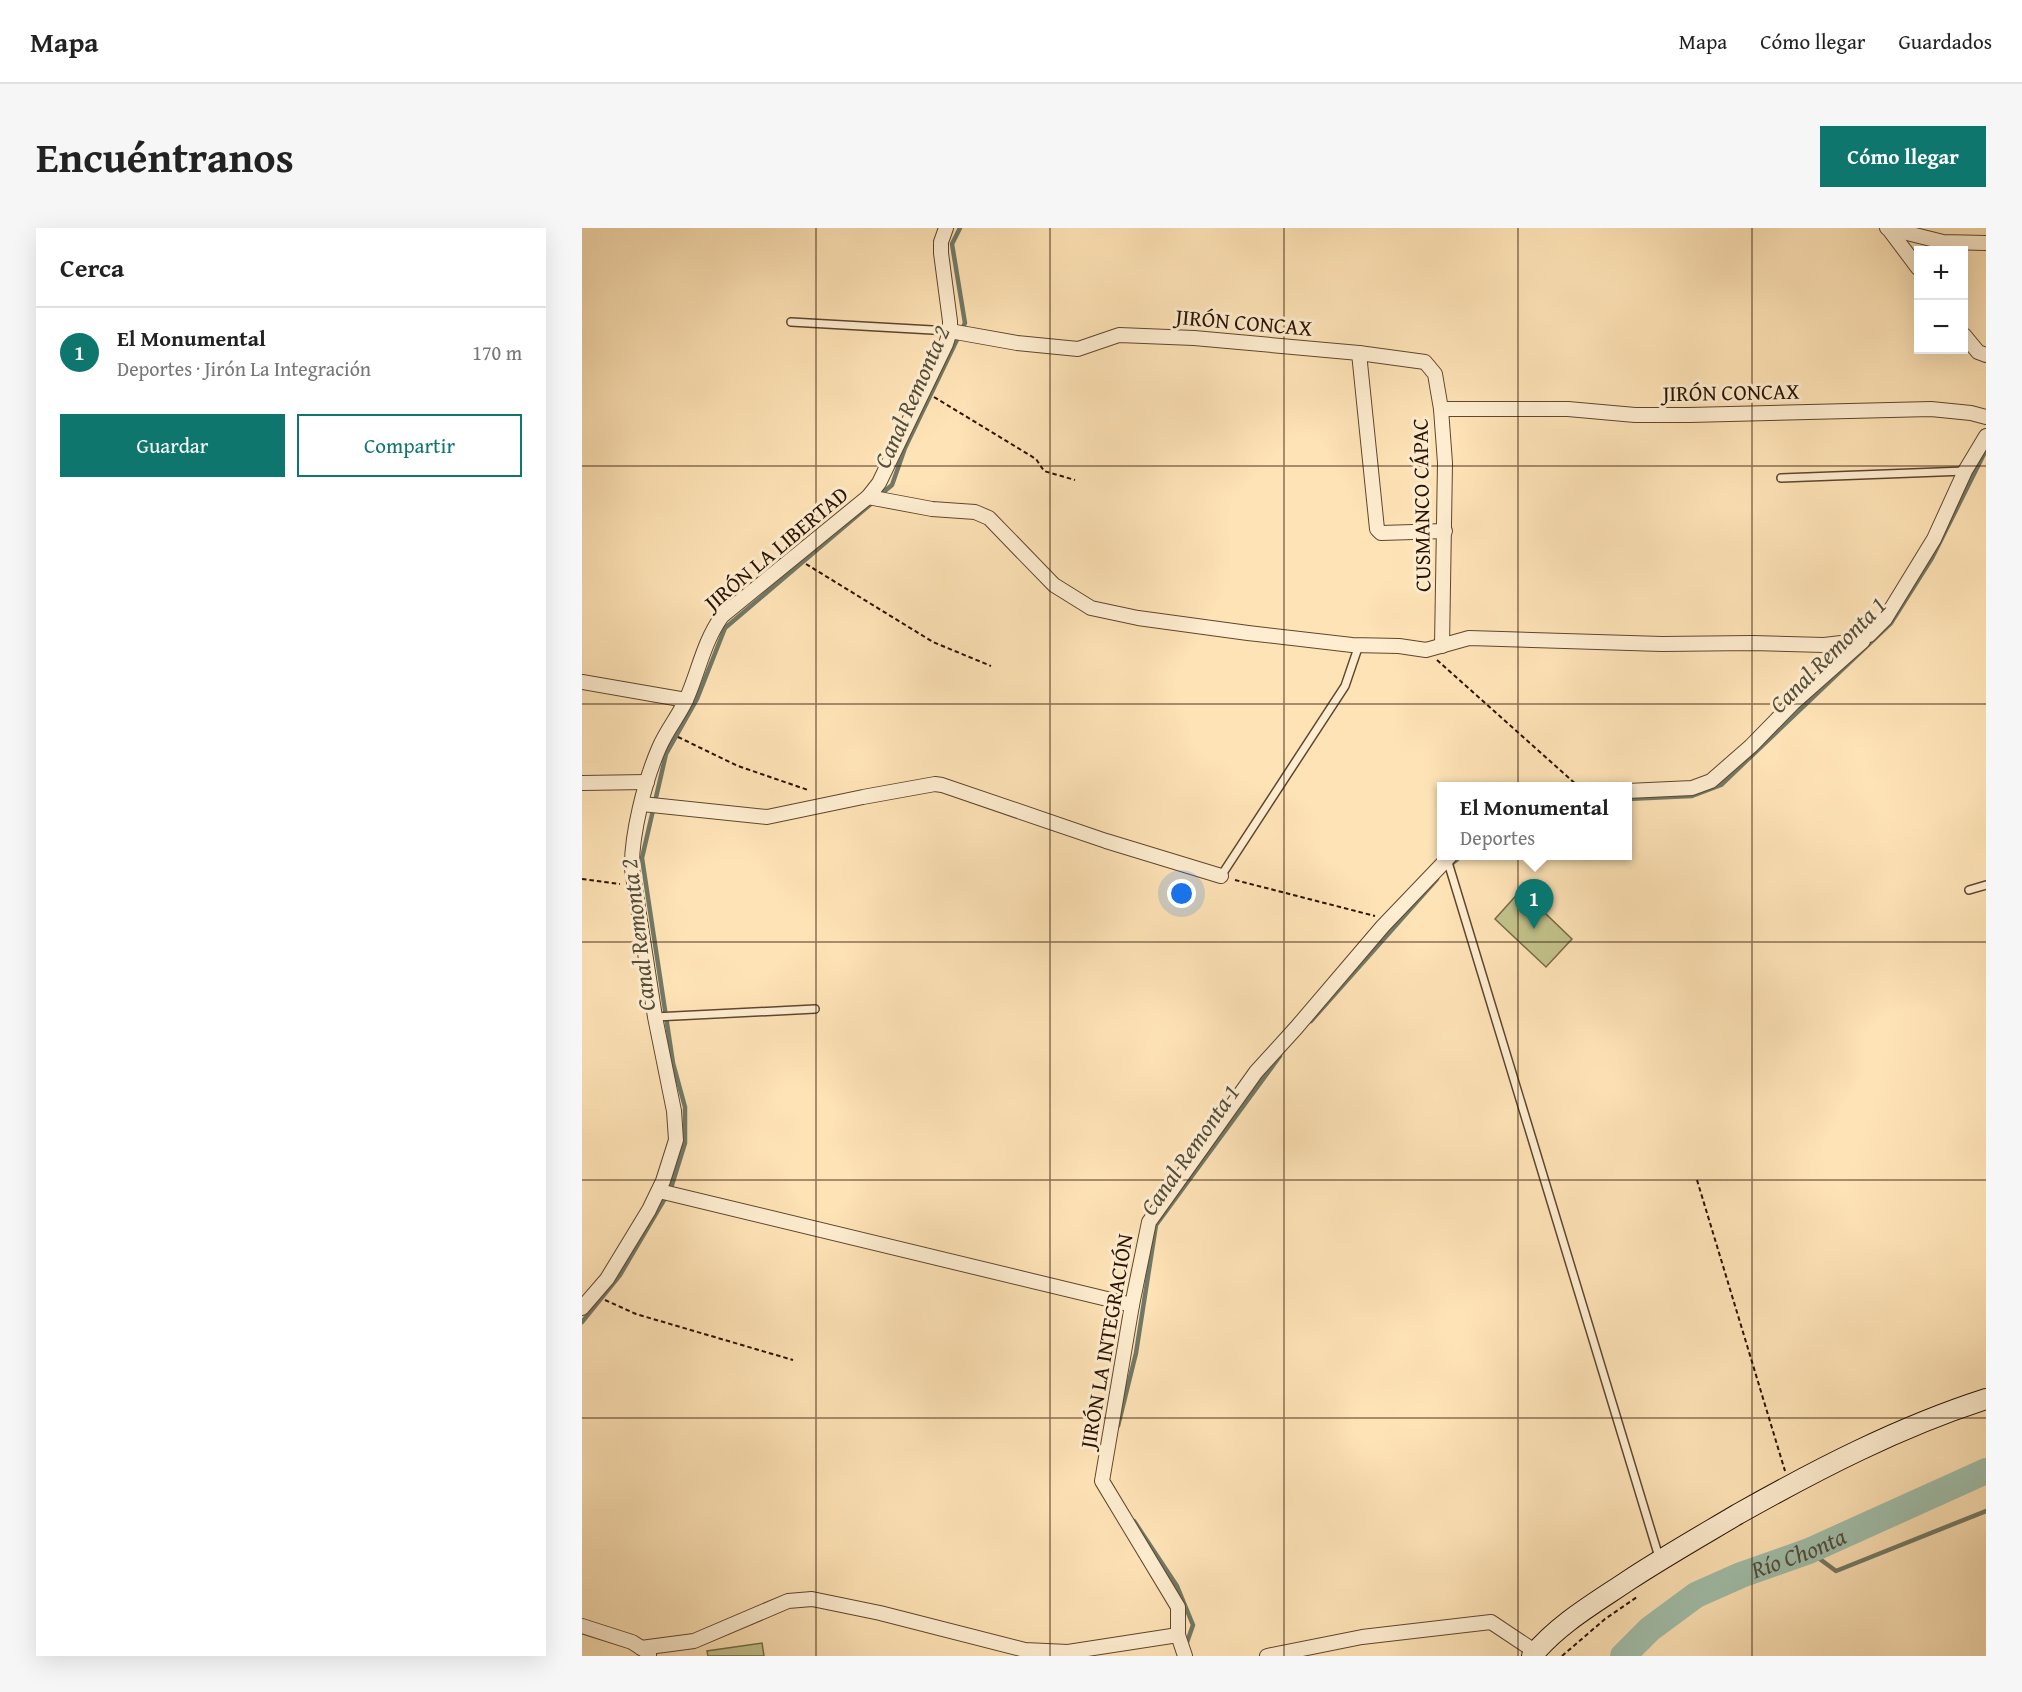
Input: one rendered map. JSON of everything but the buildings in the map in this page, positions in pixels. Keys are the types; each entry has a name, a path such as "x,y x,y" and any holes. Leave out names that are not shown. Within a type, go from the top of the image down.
{"main road":[{"path":"1534,1654 1545,1641 1584,1610 1659,1560 1789,1485 1897,1431 1986,1399"}],"street":[{"name":"JIRÓN LA LIBERTAD","path":"582,1308 594,1295 628,1246 659,1191 676,1140 674,1111 655,1017 635,886 632,851 647,782 659,748 686,700 711,632 722,616 868,497 879,483 946,344 950,331 941,253 941,242 946,228"},
{"path":"1888,228 1943,242 1986,243"},
{"path":"1888,228 1914,263"},
{"name":"JIRÓN CONCAX","path":"950,331 1017,344 1078,349 1119,335 1194,338 1359,353"},
{"path":"1968,340 1978,352 1986,355"},
{"path":"1359,353 1378,532 1445,531"},
{"name":"CUSMANCO CÁPAC","path":"1359,353 1425,362 1435,374 1441,409 1445,463 1442,646"},
{"name":"JIRÓN CONCAX","path":"1441,409 1568,410 1635,415 1930,409 1971,413 1986,417"},
{"path":"1632,791 1692,788 1711,781 1751,747 1793,703 1885,619 1929,548 1950,508 1965,471 1986,436"},
{"path":"868,497 932,509 975,512 989,518 1054,585 1091,608 1138,618 1248,633 1426,650 1469,638 1662,644 1824,645 1850,642 1869,635"},
{"path":"582,682 686,700"},
{"path":"582,783 647,782"},
{"path":"642,804 767,817 935,784 1106,841 1221,876"},
{"name":"JIRÓN LA INTEGRACIÓN","path":"1185,1656 1178,1635 1178,1607 1102,1481 1132,1305 1149,1222 1256,1072 1389,920 1445,860"},
{"path":"659,1191 1132,1305"},
{"path":"582,1626 632,1642 645,1652 694,1641 788,1601 812,1599 880,1613 1025,1650 1068,1652 1178,1635"},
{"path":"1267,1656 1362,1637 1491,1622 1534,1654"}],"lane":[{"path":"791,322 950,331"},
{"path":"1781,478 1965,471"},
{"path":"1221,876 1345,686 1359,645"},
{"path":"1449,860 1659,1560"},
{"path":"1969,890 1986,885"},
{"path":"655,1017 815,1009"}],"path":[{"path":"924,391 1036,459 1044,471 1075,480"},
{"path":"794,556 933,642 992,666"},
{"path":"1426,650 1574,782"},
{"path":"668,732 738,766 808,790"},
{"path":"1221,876 1389,920"},
{"path":"582,879 635,886"},
{"path":"1697,1180 1789,1485"},
{"path":"594,1295 636,1314 794,1360"},
{"path":"1562,1656 1605,1619 1639,1595"}],"green space":[{"path":"1521,890 1572,939 1546,967 1495,919"},
{"path":"762,1643 764,1656 708,1656 707,1651"}],"waterway":[{"name":"Canal Remonta 2","path":"880,495 892,485 905,448 965,323 952,244 960,228"},
{"name":"Canal Remonta 1","path":"1632,799 1692,796 1721,785 1891,623 1932,558 1986,450"},
{"name":"Canal Remonta 2","path":"582,1322 620,1275 671,1188 685,1143 685,1107 673,1063 642,858 666,754 697,699 725,628 872,503"},
{"name":"Canal Remonta 1","path":"1449,866 1456,860"},
{"name":"Canal Remonta 1","path":"1311,1021 1437,879"},
{"name":"Canal Remonta 1","path":"1118,1426 1136,1353 1156,1225 1280,1056"},
{"name":"Río Chonta","path":"1623,1656 1650,1629 1696,1595 1741,1575 1809,1551 1986,1471"},
{"path":"1809,1551 1836,1571 1986,1511"},
{"name":"Canal Remonta 1","path":"1134,1521 1177,1586 1193,1625 1186,1645"}],"place":[{"name":"El Monumental","path":"1534,929"}]}
